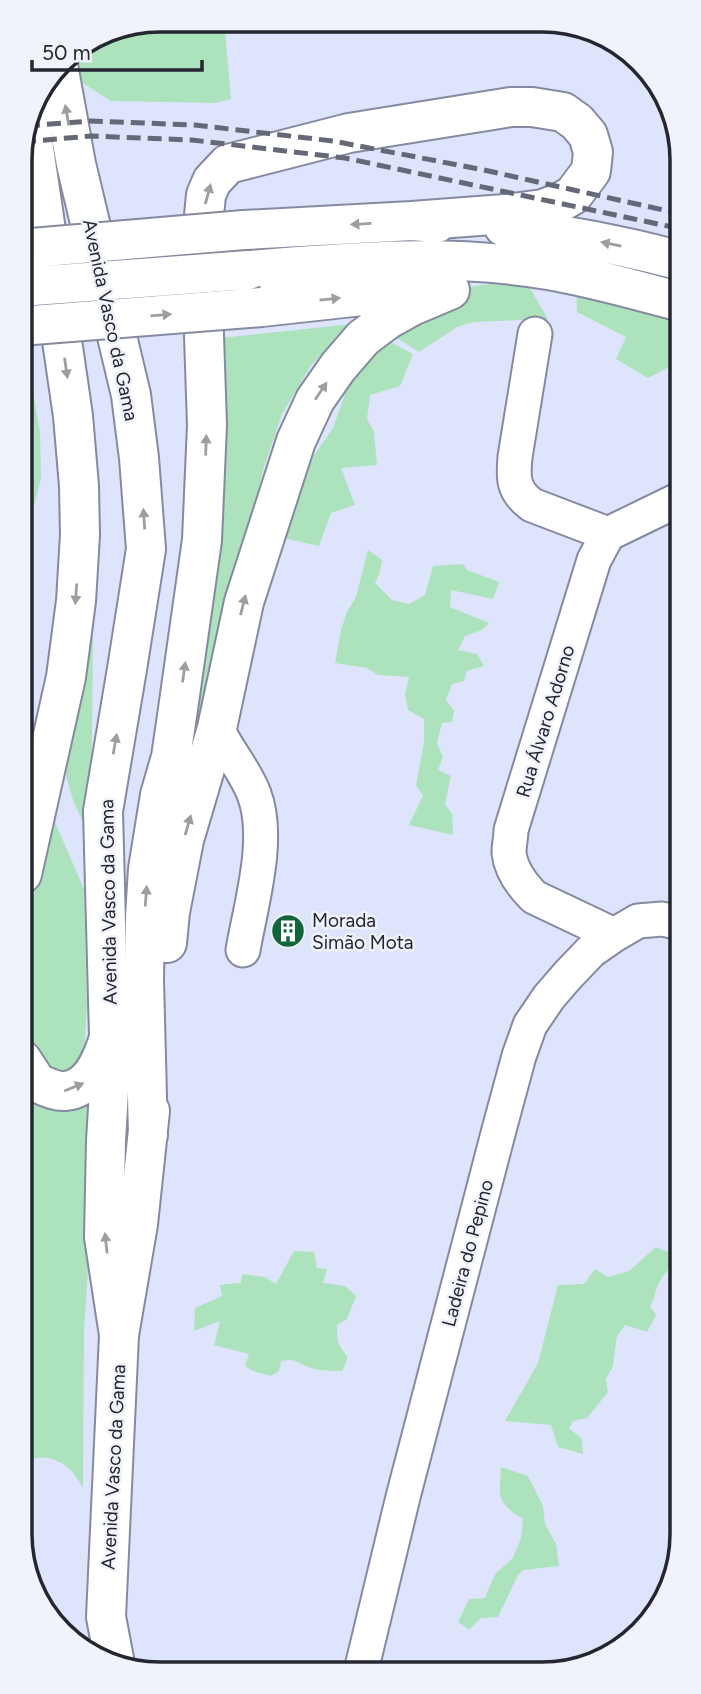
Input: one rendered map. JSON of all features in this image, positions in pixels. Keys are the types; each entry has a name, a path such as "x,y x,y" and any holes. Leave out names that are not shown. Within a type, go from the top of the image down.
{"main road":[{"name":"Avenida Vasco da Gama","path":"60,78 76,164 131,395 146,549 103,811 110,1035 104,1237 120,1335 106,1617 113,1654"},
{"path":"32,248 244,230 412,221 543,209 573,195 591,171 593,152 588,135 577,122 563,112 511,107 349,133 228,164 212,181 206,195 201,246 207,425 202,540 176,723 160,795 148,870 144,980 148,1135"},
{"path":"32,829 66,677 76,601 80,536 73,416 33,143"},
{"path":"412,221 499,226 556,233 670,258"},
{"path":"32,286 320,264 449,261 548,270 670,300"},
{"path":"32,325 450,290 622,286"},
{"path":"120,1335 138,1224 170,912 184,841 217,728 243,602 296,441 315,400 363,338 412,306 450,290"},
{"path":"32,1075 37,1083 63,1092 79,1087 92,1077 110,1035"}],"street":[{"path":"536,334 514,470 516,488 524,499 532,505 608,534 670,504"},
{"name":"Rua Álvaro Adorno","path":"608,534 594,561 511,830 509,853 514,871 534,897 614,935"},
{"path":"217,728 254,793 260,815 262,845 243,950"},
{"name":"Ladeira do Pepino","path":"363,1662 403,1497 519,1056 530,1025 549,997 591,951 638,921 669,921"}],"green space":[{"path":"225,32 231,99 216,103 111,101 81,82 74,64 110,41 142,33"},
{"path":"524,278 548,319 473,322 457,327 419,352 395,337 464,288"},
{"path":"576,286 670,299 670,371 669,367 648,378 616,359 626,337 577,312"},
{"path":"352,324 312,364 282,414 264,467 221,648 190,746 220,338"},
{"path":"381,337 413,354 400,386 370,395 367,419 374,432 377,465 341,468 355,505 331,513 319,546 271,535 306,467 333,428 350,380"},
{"path":"32,385 40,432 41,478 32,514"},
{"path":"368,550 382,560 375,583 392,600 409,604 425,595 433,566 463,564 467,570 499,582 493,599 451,590 450,607 489,623 482,630 465,636 458,650 477,654 484,666 467,671 464,681 452,684 446,700 454,711 452,722 442,723 437,743 443,757 438,770 451,776 445,804 452,814 453,835 409,825 423,796 416,785 424,742 424,719 408,710 405,694 409,677 378,675 367,668 335,663 341,630 356,597"},
{"path":"93,631 91,841 73,800 63,765"},
{"path":"50,811 84,889 87,1008 83,1071 72,1078 35,1062 32,1049 32,907"},
{"path":"32,1086 100,1089 84,1331 83,1488 66,1466 56,1460 32,1459"},
{"path":"656,1247 669,1253 669,1269 660,1281 650,1306 656,1315 647,1332 625,1325 617,1336 613,1366 606,1379 608,1392 587,1418 573,1421 569,1428 582,1439 583,1454 558,1447 551,1425 505,1421 538,1363 558,1285 584,1284 595,1269 608,1277 629,1271"},
{"path":"294,1251 314,1252 317,1268 327,1269 323,1283 345,1286 356,1296 347,1319 337,1325 338,1342 347,1358 342,1371 316,1369 286,1360 281,1361 279,1371 271,1376 245,1366 249,1354 214,1345 220,1321 194,1331 195,1308 222,1296 220,1285 241,1283 242,1274 265,1277 276,1284"},
{"path":"501,1467 528,1476 543,1506 545,1524 556,1544 559,1566 523,1570 498,1617 481,1618 469,1630 458,1622 469,1599 485,1598 495,1574 513,1558 521,1538 523,1519 508,1508 501,1498"}],"railway":[{"path":"36,125 90,121 195,125 333,141 484,170 670,211"},
{"path":"33,141 91,136 192,140 345,158 670,227"}],"place":[{"name":"Morada Simão Mota","path":"288,931"}]}
